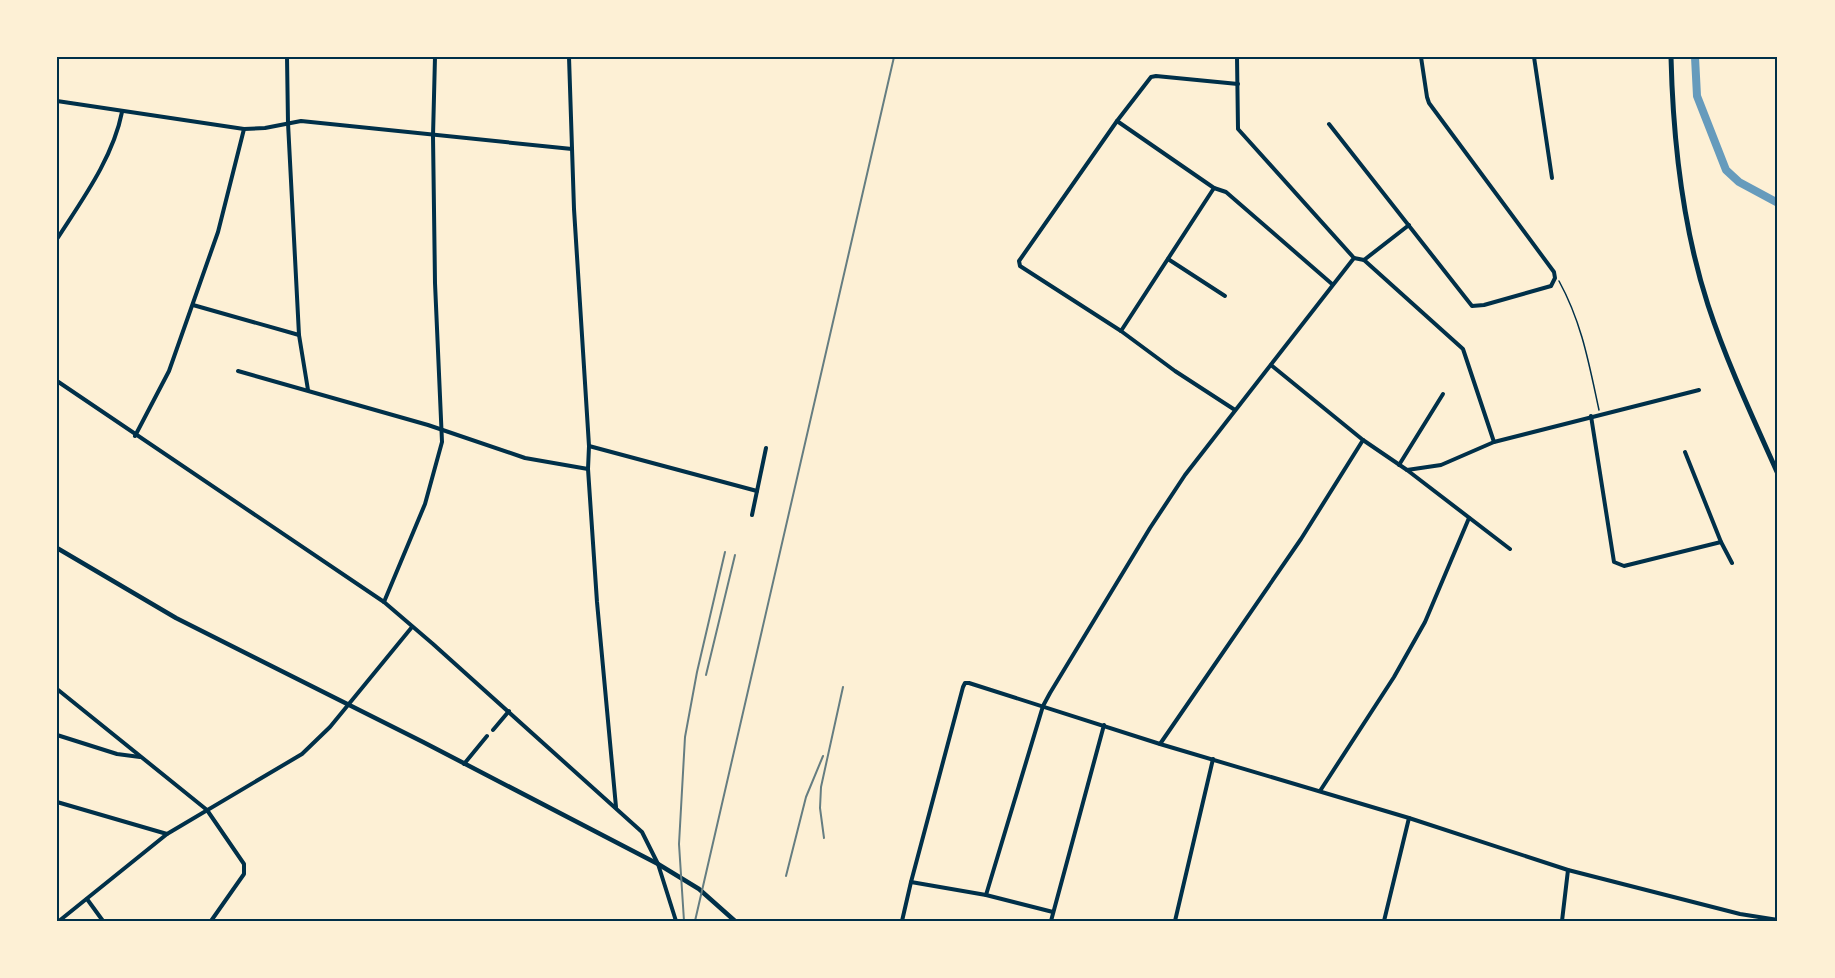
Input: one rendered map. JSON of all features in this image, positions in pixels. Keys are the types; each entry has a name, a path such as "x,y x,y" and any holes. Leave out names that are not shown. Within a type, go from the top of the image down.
{"main road":[{"path":"1671,57 1672,104 1679,169 1697,264 1727,359 1778,474"},
{"path":"57,548 176,618 669,870 699,889 735,921"}],"street":[{"path":"287,57 288,123 299,335 308,390"},
{"path":"384,602 425,504 442,442 435,283 433,136 435,57"},
{"path":"569,57 579,300 589,446 588,468 597,602 616,807"},
{"path":"1237,57 1239,129 1354,258 1364,260 1463,349 1494,442"},
{"path":"1329,124 1472,306 1484,305 1551,286 1555,278 1554,272 1429,104 1421,57"},
{"path":"1534,57 1552,178"},
{"path":"1235,410 1019,264 1022,256 1145,83 1156,76 1238,84"},
{"path":"57,102 244,129 259,129 301,121 572,149"},
{"path":"57,239 104,163 115,138 122,112"},
{"path":"1117,121 1214,188 1226,192 1332,284"},
{"path":"135,435 164,383 193,305 229,193 244,129"},
{"path":"1121,331 1214,188"},
{"path":"1364,260 1410,225"},
{"path":"986,895 1043,706 1150,528 1185,475 1354,258"},
{"path":"1168,259 1225,296"},
{"path":"193,305 299,335"},
{"path":"1271,365 1363,440 1407,470 1510,549"},
{"path":"238,371 442,429 525,458 588,468"},
{"path":"57,382 384,602 509,711 642,832 658,864 676,921"},
{"path":"1407,470 1441,465 1494,442 1699,390"},
{"path":"1399,465 1443,394"},
{"path":"1591,416 1614,562 1624,566 1721,542"},
{"path":"1160,744 1288,557 1363,440"},
{"path":"589,446 757,490"},
{"path":"752,515 766,448"},
{"path":"1685,452 1721,542 1732,563"},
{"path":"1320,792 1394,677 1425,622 1470,518"},
{"path":"59,921 167,834 302,754 322,736 412,627"},
{"path":"902,921 965,683 1409,818 1568,870 1740,914 1778,920"},
{"path":"57,689 207,810 245,868 244,874 211,921"},
{"path":"493,730 509,711"},
{"path":"1051,921 1104,725"},
{"path":"57,735 117,754 141,758"},
{"path":"464,764 487,736"},
{"path":"1175,921 1213,759"},
{"path":"57,802 167,834"},
{"path":"1384,921 1409,818"},
{"path":"1562,921 1568,870"},
{"path":"911,882 986,895 1053,912"},
{"path":"87,899 104,921"}],"path":[{"path":"1554,272 1580,324 1600,414"}],"waterway":[{"path":"1695,57 1697,96 1726,170 1739,182 1778,203"}],"railway":[{"path":"695,921 894,57"},
{"path":"684,921 679,844 685,737 697,672 725,552"},
{"path":"706,675 735,555"},
{"path":"824,838 820,808 821,787 843,687"},
{"path":"786,876 806,797 823,756"}]}
